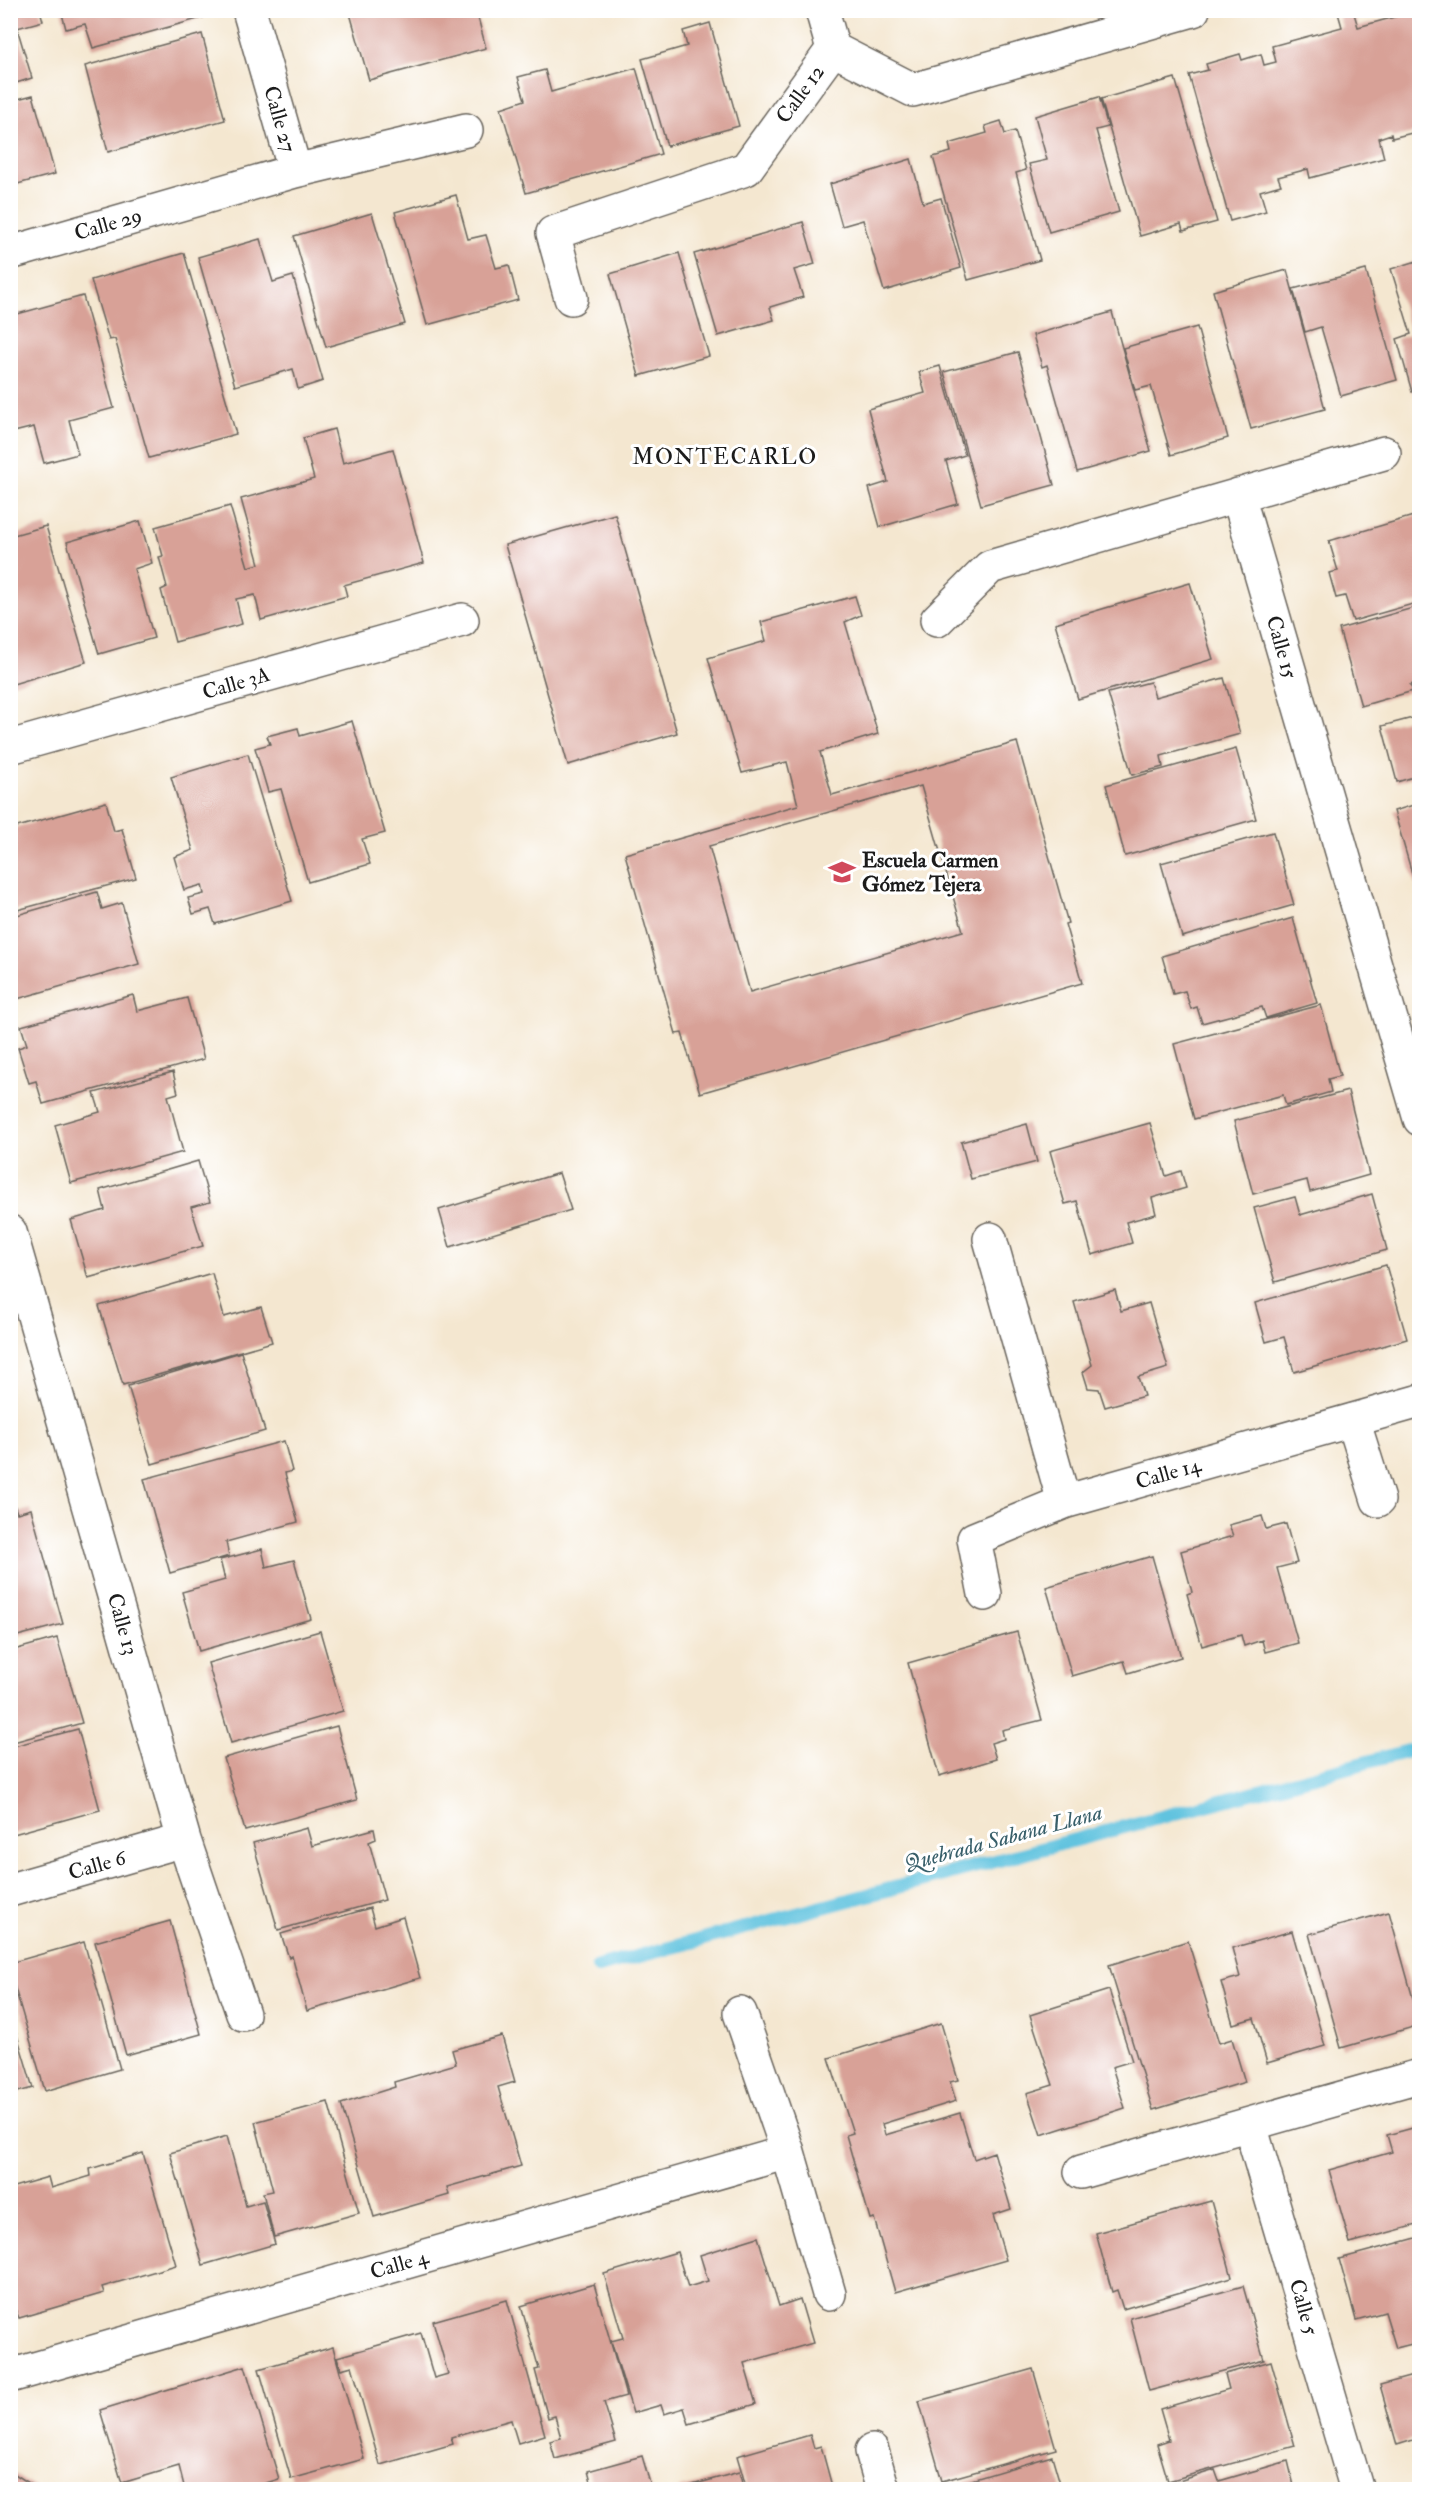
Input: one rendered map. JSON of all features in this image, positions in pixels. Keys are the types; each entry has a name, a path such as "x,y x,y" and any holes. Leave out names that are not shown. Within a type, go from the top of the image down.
{"street":[{"name":"Calle 27","path":"205,196 295,171 249,10"},
{"path":"822,10 833,49"},
{"name":"Calle 12","path":"571,298 553,233 746,169 833,49 914,90 1192,10"},
{"path":"295,171 466,130"},
{"name":"Calle 29","path":"10,253 205,196"},
{"path":"937,620 990,567 1384,453"},
{"name":"Calle 15","path":"1238,495 1419,1119"},
{"name":"Calle 3A","path":"10,747 462,620"},
{"name":"Calle 13","path":"10,1232 184,1840 243,2014"},
{"path":"990,1239 1064,1502"},
{"name":"Calle 14","path":"985,1594 974,1539 1064,1502 1419,1401"},
{"path":"1353,1420 1378,1500"},
{"name":"Calle 6","path":"10,1890 184,1840"},
{"path":"740,2013 788,2152 829,2294"},
{"path":"1081,2172 1419,2076"},
{"name":"Calle 5","path":"1250,2125 1358,2490"},
{"name":"Calle 4","path":"10,2376 788,2152"},
{"path":"872,2451 883,2490"}],"building":[{"path":"10,10 40,10 43,21 17,28 32,78 10,85"},
{"path":"61,10 203,10 205,17 93,48 85,24 66,29"},
{"path":"349,10 476,10 486,48 369,80"},
{"path":"1353,10 1358,27 1420,10 1420,131 1392,138 1391,134 1379,138 1384,158 1310,178 1308,169 1278,177 1281,185 1260,191 1266,211 1230,221 1189,75 1208,70 1206,64 1240,54 1242,60 1261,54 1264,65 1276,62 1272,46 1342,27 1338,13"},
{"path":"710,23 739,126 667,146 642,59 687,46 683,31"},
{"path":"202,34 225,120 108,152 85,66"},
{"path":"636,68 661,154 526,193 501,108 525,100 518,77 545,70 551,92"},
{"path":"1175,78 1217,222 1183,231 1181,224 1140,236 1101,99"},
{"path":"33,95 55,174 10,186 10,101"},
{"path":"1099,97 1108,127 1096,130 1119,212 1049,232 1029,164 1047,160 1035,116"},
{"path":"1001,121 1005,134 1015,131 1026,170 1016,173 1040,260 968,280 933,157 951,152 949,144 987,133 985,126"},
{"path":"911,159 923,203 941,198 961,268 884,291 863,220 842,226 830,184"},
{"path":"456,195 468,239 486,235 496,268 509,265 518,300 427,325 395,212"},
{"path":"372,213 405,324 326,347 294,236"},
{"path":"803,222 815,264 794,270 803,297 770,307 774,320 718,336 694,254"},
{"path":"260,239 273,282 293,276 323,381 298,389 293,369 235,386 198,257"},
{"path":"184,253 236,434 149,458 115,339 109,340 91,280"},
{"path":"679,253 709,356 639,376 610,274"},
{"path":"1420,260 1420,389 1412,392 1397,339 1411,334 1391,269"},
{"path":"1287,270 1325,409 1251,429 1213,291"},
{"path":"1366,270 1397,380 1341,396 1321,327 1305,332 1293,289"},
{"path":"83,296 114,408 69,420 78,454 44,463 34,427 10,433 10,360 14,358 10,344 10,316"},
{"path":"1112,312 1151,451 1077,472 1047,365 1042,367 1033,335"},
{"path":"1197,327 1228,438 1171,455 1151,386 1135,390 1123,348"},
{"path":"1018,352 1054,485 981,505 944,372"},
{"path":"940,366 965,455 946,461 958,504 880,527 869,488 888,482 868,409 925,393 919,372"},
{"path":"334,429 343,463 393,449 424,563 344,585 347,596 261,620 255,595 236,599 242,624 175,642 161,590 167,587 159,557 163,556 155,527 230,506 248,567 259,564 241,499 314,479 303,438"},
{"path":"615,514 677,733 568,765 505,545"},
{"path":"1420,514 1420,602 1353,621 1345,596 1336,598 1329,573 1338,571 1329,541"},
{"path":"140,521 152,563 134,569 154,638 99,654 67,542"},
{"path":"46,526 86,662 10,685 10,536"},
{"path":"1190,583 1213,659 1078,699 1055,623"},
{"path":"855,596 861,615 845,622 878,734 820,752 832,795 1017,742 1068,923 1065,924 1082,983 700,1093 682,1033 676,1034 625,854 798,805 787,762 742,773 708,658 766,641 761,622","holes":["921,786 963,931 750,992 709,846"]},
{"path":"1420,606 1420,682 1410,685 1413,691 1361,706 1339,629"},
{"path":"1224,678 1240,734 1161,756 1163,767 1132,775 1108,693 1150,682 1155,697"},
{"path":"1420,716 1420,775 1397,782 1382,726"},
{"path":"352,721 385,833 362,839 370,864 308,882 281,789 268,792 255,748 270,744 267,736 298,728 300,736"},
{"path":"1236,749 1256,819 1125,856 1106,785"},
{"path":"248,754 292,901 215,924 210,909 193,914 188,898 204,894 202,885 184,890 174,857 193,850 171,777"},
{"path":"106,802 114,831 122,829 136,878 10,912 10,829"},
{"path":"1420,803 1420,883 1415,884 1394,811"},
{"path":"1273,832 1294,905 1182,937 1161,863"},
{"path":"97,892 102,909 122,903 139,964 10,1001 10,917"},
{"path":"1293,918 1317,1003 1266,1018 1262,1007 1202,1023 1197,1007 1191,1009 1185,991 1173,994 1162,956"},
{"path":"133,995 137,1011 187,998 204,1059 43,1104 36,1081 29,1083 18,1048 27,1045 21,1026"},
{"path":"1321,1005 1340,1076 1328,1079 1331,1092 1286,1105 1283,1095 1194,1119 1174,1044"},
{"path":"173,1072 178,1093 168,1096 183,1152 71,1183 55,1125 100,1112 94,1093"},
{"path":"1348,1091 1369,1175 1310,1192 1307,1180 1253,1194 1234,1121"},
{"path":"1150,1123 1166,1176 1181,1171 1186,1188 1152,1198 1156,1214 1126,1222 1132,1243 1092,1255 1077,1201 1065,1204 1050,1151"},
{"path":"1027,1124 1037,1162 971,1179 961,1142"},
{"path":"198,1161 210,1202 191,1207 203,1246 88,1278 71,1220 105,1210 100,1190"},
{"path":"559,1173 571,1210 450,1247 439,1210"},
{"path":"1372,1194 1387,1250 1275,1282 1254,1208 1295,1197 1300,1215"},
{"path":"1386,1265 1407,1339 1294,1372 1284,1337 1266,1342 1255,1303"},
{"path":"212,1273 224,1317 261,1307 272,1342 123,1385 99,1306"},
{"path":"1115,1290 1121,1311 1149,1303 1168,1368 1138,1377 1144,1396 1105,1407 1099,1389 1088,1388 1083,1372 1092,1365 1074,1302"},
{"path":"241,1352 265,1431 152,1464 128,1386"},
{"path":"284,1441 292,1471 285,1473 298,1522 226,1542 229,1556 170,1573 144,1479"},
{"path":"10,1493 17,1513 31,1509 63,1624 10,1638"},
{"path":"1262,1516 1266,1529 1286,1524 1297,1563 1277,1568 1298,1643 1265,1652 1262,1640 1244,1646 1241,1635 1202,1646 1187,1594 1192,1592 1181,1551 1233,1536 1229,1525"},
{"path":"262,1549 266,1567 294,1560 311,1619 199,1651 182,1592 225,1580 220,1560"},
{"path":"1152,1556 1181,1657 1128,1673 1124,1661 1072,1676 1046,1587"},
{"path":"320,1631 343,1711 231,1743 208,1663"},
{"path":"1017,1632 1042,1720 1002,1730 1004,1739 991,1743 996,1759 939,1776 908,1663"},
{"path":"57,1638 82,1723 10,1743 10,1651"},
{"path":"337,1726 357,1800 245,1831 224,1758"},
{"path":"78,1729 100,1810 10,1835 10,1747"},
{"path":"307,1828 312,1846 374,1829 376,1839 369,1842 385,1900 278,1930 253,1843"},
{"path":"370,1908 375,1926 403,1917 420,1978 307,2011 292,1956 289,1958 281,1934"},
{"path":"1389,1912 1414,2002 1420,2000 1420,2025 1341,2048 1309,1934"},
{"path":"170,1921 201,2034 126,2055 95,1942"},
{"path":"1292,1931 1325,2046 1267,2063 1254,2018 1233,2024 1221,1982 1240,1977 1232,1948"},
{"path":"1188,1941 1219,2043 1232,2039 1245,2082 1153,2110 1109,1965"},
{"path":"84,1942 120,2069 45,2091 10,1971 10,1963"},
{"path":"1109,1990 1132,2061 1112,2067 1125,2108 1041,2135 1027,2093 1053,2085 1030,2015"},
{"path":"10,2012 33,2088 10,2094"},
{"path":"941,2023 958,2080 950,2082 956,2101 882,2124 885,2135 960,2113 974,2159 994,2152 1011,2209 993,2215 1006,2260 895,2292 874,2218 870,2219 846,2135 853,2133 829,2058"},
{"path":"502,2036 515,2082 498,2087 521,2166 447,2187 449,2195 374,2217 341,2104 395,2087 394,2082 456,2064 452,2050"},
{"path":"328,2102 359,2213 274,2237 263,2193 273,2191 255,2122"},
{"path":"1420,2126 1420,2224 1350,2243 1329,2170 1392,2152 1387,2135"},
{"path":"227,2136 246,2206 263,2201 275,2244 203,2265 170,2153"},
{"path":"143,2153 176,2265 102,2287 104,2293 19,2318 16,2311 10,2313 10,2188 48,2177 51,2188 91,2176 90,2169"},
{"path":"1211,2201 1232,2277 1123,2309 1117,2290 1112,2292 1096,2233"},
{"path":"758,2237 779,2306 800,2299 813,2343 744,2363 756,2404 689,2424 684,2408 664,2414 661,2405 633,2413 611,2341 623,2338 604,2274 677,2252 688,2287 708,2281 700,2255"},
{"path":"1420,2237 1420,2342 1396,2348 1385,2312 1356,2320 1339,2259"},
{"path":"594,2284 626,2396 604,2402 616,2442 555,2459 550,2441 561,2438 555,2416 548,2418 535,2370 539,2369 521,2306"},
{"path":"1243,2286 1264,2360 1149,2391 1130,2318"},
{"path":"507,2300 545,2435 518,2443 511,2420 451,2437 453,2444 380,2465 352,2366 341,2369 337,2357 421,2333 434,2378 448,2374 433,2321"},
{"path":"333,2347 364,2459 291,2479 259,2369"},
{"path":"1271,2361 1295,2446 1168,2481 1157,2444 1169,2440 1160,2409 1229,2389 1225,2374"},
{"path":"245,2366 279,2479 244,2490 185,2490 179,2466 122,2483 100,2410"},
{"path":"1033,2369 1056,2449 942,2481 919,2401"},
{"path":"1420,2374 1420,2438 1397,2445 1380,2385"},
{"path":"810,2435 814,2448 821,2446 833,2490 747,2490 737,2456"},
{"path":"642,2456 652,2490 593,2490 588,2471"},
{"path":"1052,2456 1062,2490 941,2490 941,2489"},
{"path":"1288,2461 1295,2490 1170,2490 1169,2484 1215,2470 1219,2481"},
{"path":"10,2471 40,2490 10,2490"},
{"path":"739,2472 744,2490 678,2489"}],"waterway":[{"name":"Quebrada Sabana Llana","path":"598,1967 1420,1748"}],"place":[{"name":"Escuela Carmen Gómez Tejera","path":"842,872"}],"district":[{"name":"MONTECARLO","path":"725,456"}]}
